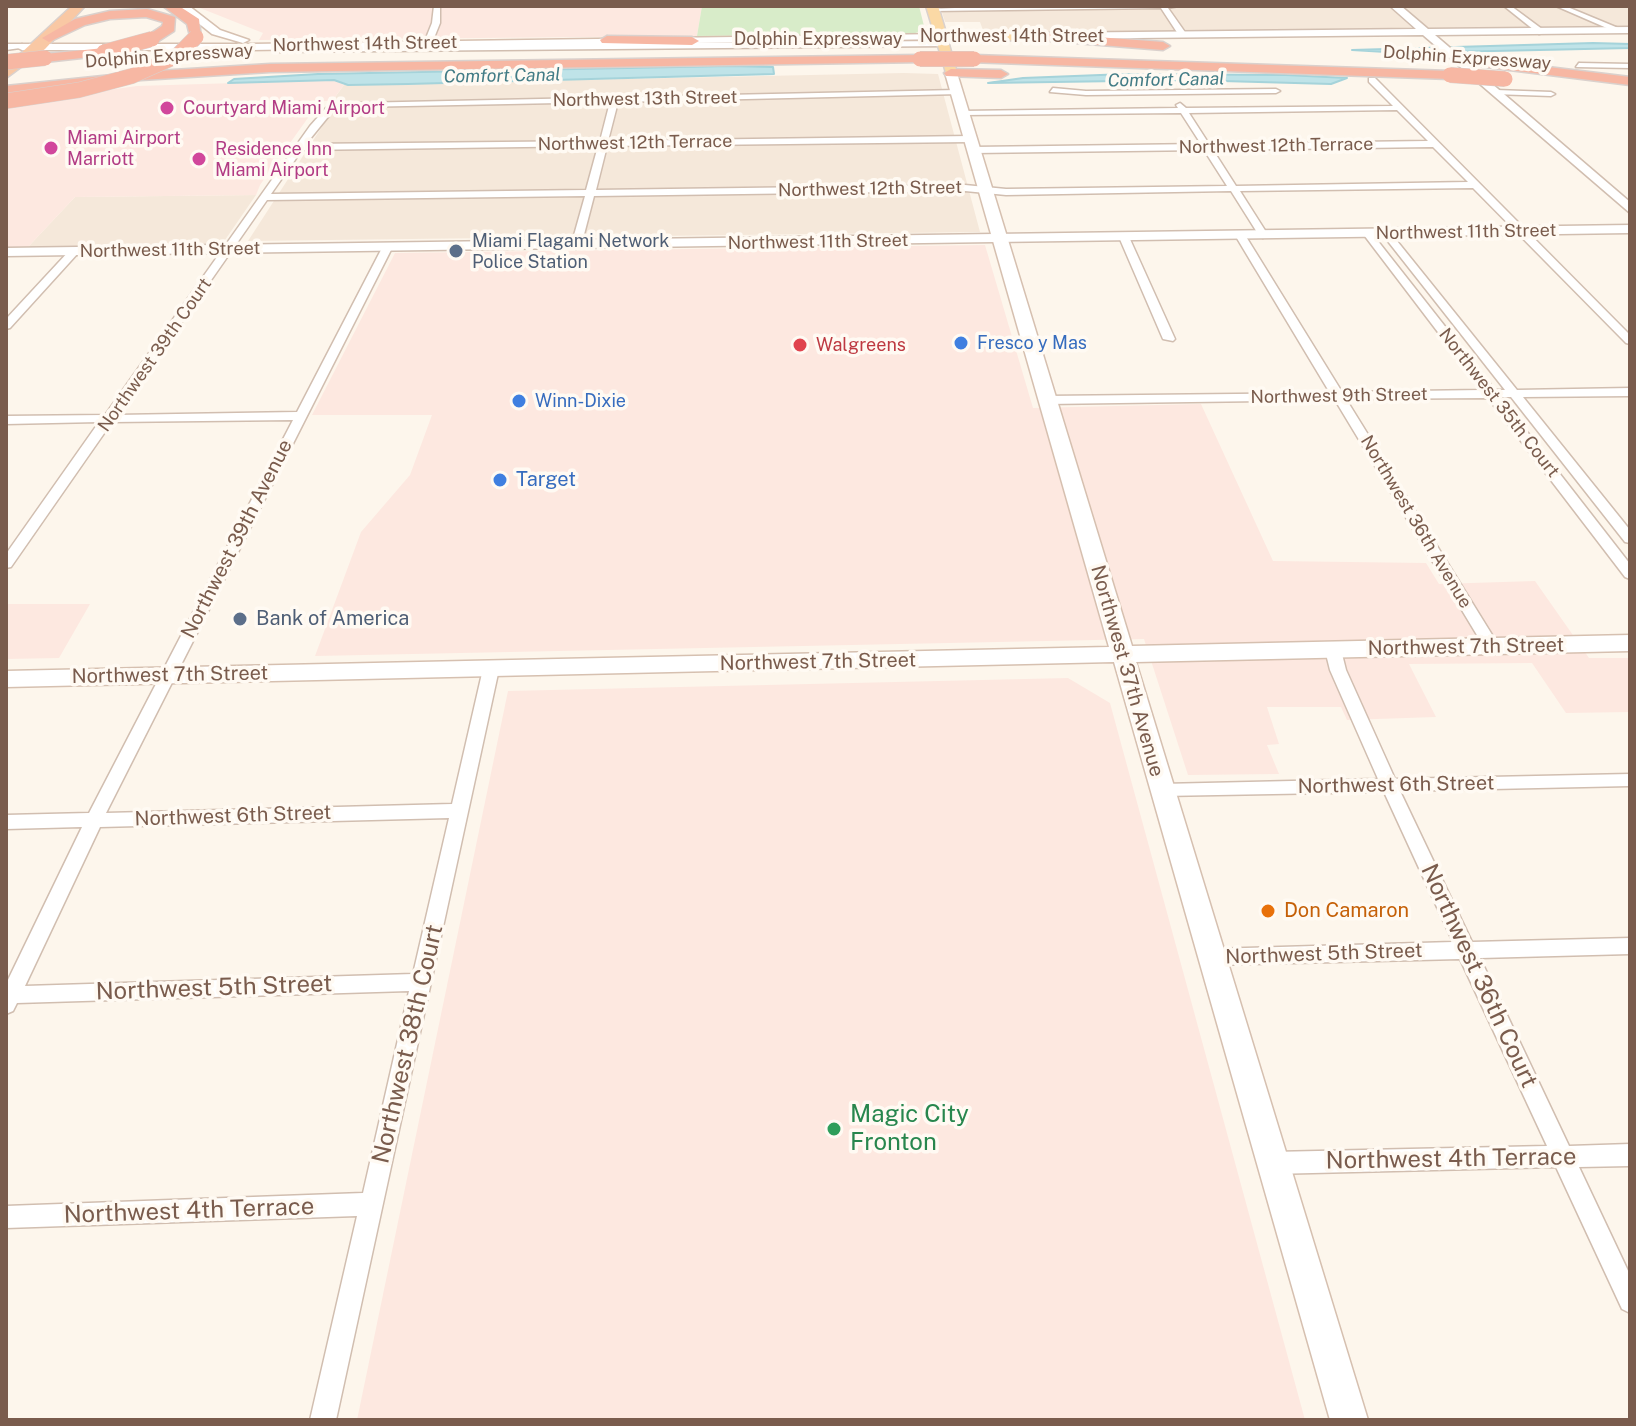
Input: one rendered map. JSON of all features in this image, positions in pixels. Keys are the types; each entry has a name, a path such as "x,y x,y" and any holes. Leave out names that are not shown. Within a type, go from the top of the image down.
{"highway":[{"path":"45,42 79,6"},
{"path":"6,97 79,90 132,76 177,56 196,37 194,22 170,6"},
{"path":"6,61 51,13"},
{"path":"6,61 104,52 152,39 169,28 170,20 147,13 110,15 80,22 45,42 6,72"},
{"path":"972,51 1195,50 1031,36"},
{"path":"607,40 920,50"},
{"name":"Dolphin Expressway","path":"6,97 166,81 393,66 920,50"},
{"name":"Dolphin Expressway","path":"6,72 37,67 160,60 920,50 1442,59 1498,80 1630,92"},
{"name":"Dolphin Expressway","path":"972,51 1317,69 1442,59"},
{"path":"1442,59 1630,82"},
{"path":"951,73 1317,69"},
{"path":"958,94 978,81 1005,74"},
{"name":"Dolphin Expressway","path":"1498,80 1630,82"}],"main road":[{"path":"182,6 221,35 285,46"},
{"name":"Northwest 37th Avenue","path":"932,7 1349,1420"},
{"name":"Northwest 14th Street","path":"22,47 45,42 251,47 607,40 942,40 1031,36"},
{"name":"Northwest 7th Street","path":"6,679 1630,643"}],"street":[{"path":"428,43 436,23 437,6"},
{"path":"1163,6 1183,35"},
{"path":"932,7 1176,6"},
{"path":"1395,6 1426,32 1442,59 1498,80 1551,94"},
{"path":"1507,6 1542,32"},
{"path":"1559,6 1626,29"},
{"name":"Northwest 14th Street","path":"1031,36 1626,29"},
{"name":"Northwest 14th Street","path":"251,47 328,49 942,40"},
{"name":"Northwest 14th Street","path":"6,47 22,47"},
{"path":"1579,65 1630,66"},
{"path":"1372,80 1630,341"},
{"path":"1498,80 1630,209"},
{"path":"1053,90 1086,93 1276,91"},
{"path":"1171,91 1263,235"},
{"name":"Northwest 13th Street","path":"333,109 356,105 958,94"},
{"path":"576,246 615,99"},
{"path":"963,113 1399,108"},
{"name":"Northwest 39th Court","path":"6,564 321,117 333,109"},
{"name":"Northwest 12th Terrace","path":"300,147 603,143 1208,147 1434,144"},
{"name":"Northwest 12th Street","path":"266,197 1474,185"},
{"name":"Northwest 11th Street","path":"6,252 1630,229"},
{"name":"Northwest 35th Court","path":"1367,233 1628,569"},
{"name":"Northwest 35th Court","path":"1386,233 1630,539"},
{"name":"Northwest 36th Avenue","path":"1240,235 1491,646"},
{"path":"1124,237 1169,339"},
{"name":"Northwest 39th Avenue","path":"8,998 94,820 387,248"},
{"path":"6,326 74,252"},
{"name":"Northwest 9th Street","path":"1047,400 1630,392"},
{"path":"6,420 300,416"},
{"path":"1589,519 1613,519"},
{"name":"Northwest 36th Court","path":"1333,650 1338,670 1389,785 1630,1301"},
{"name":"Northwest 38th Court","path":"323,1420 491,669"},
{"name":"Northwest 6th Street","path":"1162,790 1630,780"},
{"name":"Northwest 6th Street","path":"6,822 460,811"},
{"name":"Northwest 5th Street","path":"1211,957 1630,946"},
{"name":"Northwest 5th Street","path":"8,998 423,982"},
{"name":"Northwest 4th Terrace","path":"1272,1163 1630,1155"},
{"name":"Northwest 4th Terrace","path":"6,1217 372,1204"}],"shaded area":[{"path":"195,6 702,6 697,36 259,40 263,33"},
{"path":"940,6 1630,6 1630,29 984,33 980,22 945,22"},
{"path":"938,74 980,232 248,241 336,105 330,104 344,85"},
{"path":"334,80 344,85 332,101 320,101 256,195 75,197 28,247 6,247 6,109 50,98 137,86"},
{"path":"256,195 225,240 215,244 28,247 75,197"},
{"path":"985,245 1033,408 1201,404 1273,561 1426,563 1439,584 1535,581 1589,658 1630,658 1630,712 1566,713 1532,663 1409,664 1436,717 1347,720 1341,707 1267,707 1279,744 1267,745 1279,774 1188,775 1144,639 315,656 361,532 410,475 432,415 312,415 395,253"},
{"path":"6,604 90,604 59,658 6,659"},
{"path":"1068,678 1110,703 1305,1420 357,1420 508,691"}],"green space":[{"path":"702,6 919,6 925,30 912,34 697,36"}],"water":[{"path":"1630,44 1630,48 1403,53 1352,50"},
{"name":"Comfort Canal","path":"773,67 774,74 348,85 334,80 228,83 234,79 318,74"},
{"name":"Comfort Canal","path":"1126,74 1347,78 1331,84 1186,80 988,83 1023,78"}],"place":[{"name":"Courtyard Miami Airport","path":"167,108"},
{"name":"Miami Airport Marriott","path":"51,148"},
{"name":"Residence Inn Miami Airport","path":"199,159"},
{"name":"Miami Flagami Network Police Station","path":"456,251"},
{"name":"Fresco y Mas","path":"961,343"},
{"name":"Walgreens","path":"800,345"},
{"name":"Winn-Dixie","path":"519,401"},
{"name":"Target","path":"500,480"},
{"name":"Bank of America","path":"240,619"},
{"name":"Don Camaron","path":"1268,911"},
{"name":"Magic City Fronton","path":"834,1129"}]}
